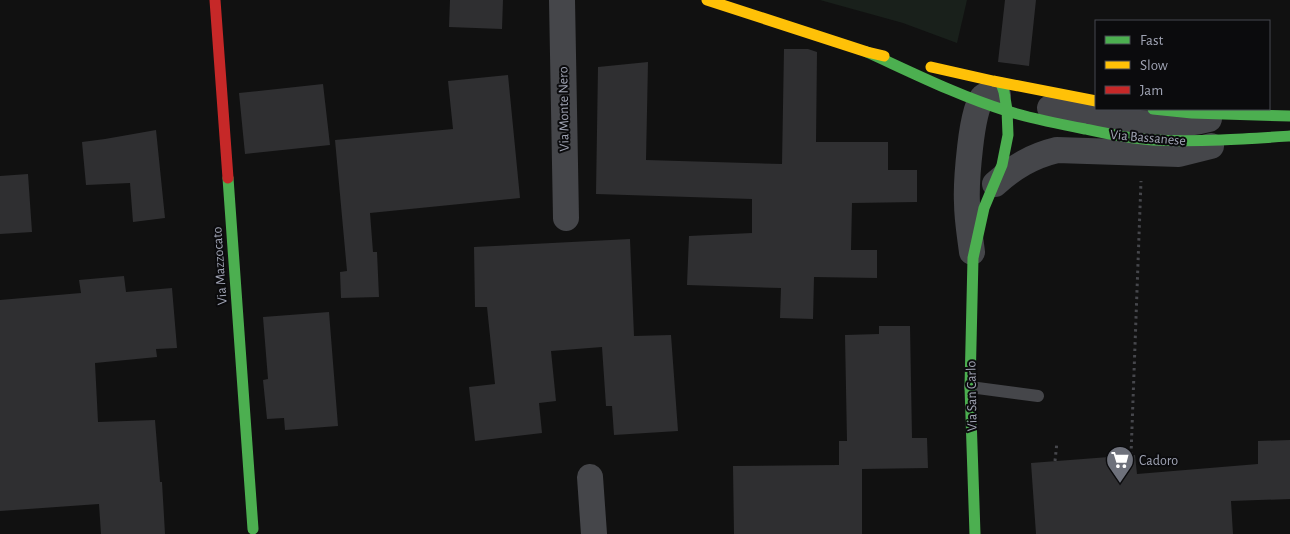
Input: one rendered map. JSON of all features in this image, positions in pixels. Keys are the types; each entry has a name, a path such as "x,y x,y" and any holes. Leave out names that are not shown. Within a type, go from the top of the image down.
{"street":[{"name":"Via Mazzocato","path":"216,0 253,529"},
{"name":"Via Monte Nero","path":"562,0 566,218"},
{"name":"Via Bassanese","path":"714,1 998,98 1054,123 1134,138 1206,140 1290,136"},
{"name":"Via Bassanese","path":"867,52 924,78 998,98 1060,111 1141,123 1176,125 1228,114"},
{"name":"Via Bassanese","path":"998,98 1095,101"},
{"name":"Via San Carlo","path":"973,258 984,208 1002,165 1007,142 1008,130 998,98"},
{"name":"Via San Carlo","path":"975,534 970,387 973,258 968,223 967,178 972,134 998,98"},
{"name":"Via Bassanese","path":"1163,110 1192,113 1290,116"},
{"name":"Via San Carlo","path":"995,184 1019,165 1043,153 1057,150 1179,154 1240,139"},
{"path":"590,477 594,534"}],"lane":[{"path":"970,387 1038,396"}],"path":[{"path":"1131,455 1142,176"},
{"path":"1055,461 1057,442"}],"shaded area":[{"path":"820,0 967,0 957,43 903,23"}],"building":[{"path":"450,0 503,0 502,29 449,27"},
{"path":"1005,0 1036,0 1029,66 998,62"},
{"path":"784,49 808,49 817,52 816,142 888,142 888,170 917,170 917,202 852,203 851,250 877,250 877,278 814,277 813,319 780,318 781,288 687,285 689,236 752,233 752,199 596,194 598,67 648,62 646,160 782,164"},
{"path":"508,75 520,198 370,213 373,252 377,252 379,297 341,298 340,272 347,271 335,140 453,129 448,81"},
{"path":"323,84 330,145 245,154 239,93"},
{"path":"156,130 165,218 133,222 130,183 86,185 82,142"},
{"path":"28,174 32,232 0,234 0,176"},
{"path":"630,239 634,336 671,335 678,431 614,435 612,406 606,406 602,347 551,351 556,401 539,403 542,433 475,441 469,387 495,384 487,307 475,307 474,247"},
{"path":"124,276 126,292 172,288 177,348 156,349 157,357 95,363 98,422 155,420 160,482 162,482 165,534 101,534 99,504 0,511 0,300 81,293 79,280"},
{"path":"329,312 338,426 285,430 284,418 267,419 263,380 268,379 263,317"},
{"path":"879,326 910,326 912,438 927,438 928,468 862,469 862,534 734,534 733,466 839,465 839,441 847,441 845,335 879,334"},
{"path":"1290,440 1290,499 1231,501 1233,534 1036,534 1031,463 1135,455 1137,474 1258,464 1258,441"}],"traffic: fast":[{"path":"867,52 936,84 989,105 1036,119 1111,134 1170,141 1290,136"},
{"path":"975,534 970,387 973,258 984,208 1002,165 1008,135 1007,110 1001,83"},
{"path":"1163,110 1192,113 1290,116"},
{"path":"228,178 253,529"}],"traffic: slow":[{"path":"707,0 884,56"},
{"path":"931,67 1095,101"}],"traffic: jam":[{"path":"215,0 228,178"}],"place":[{"name":"Cadoro","path":"1120,484"}]}
